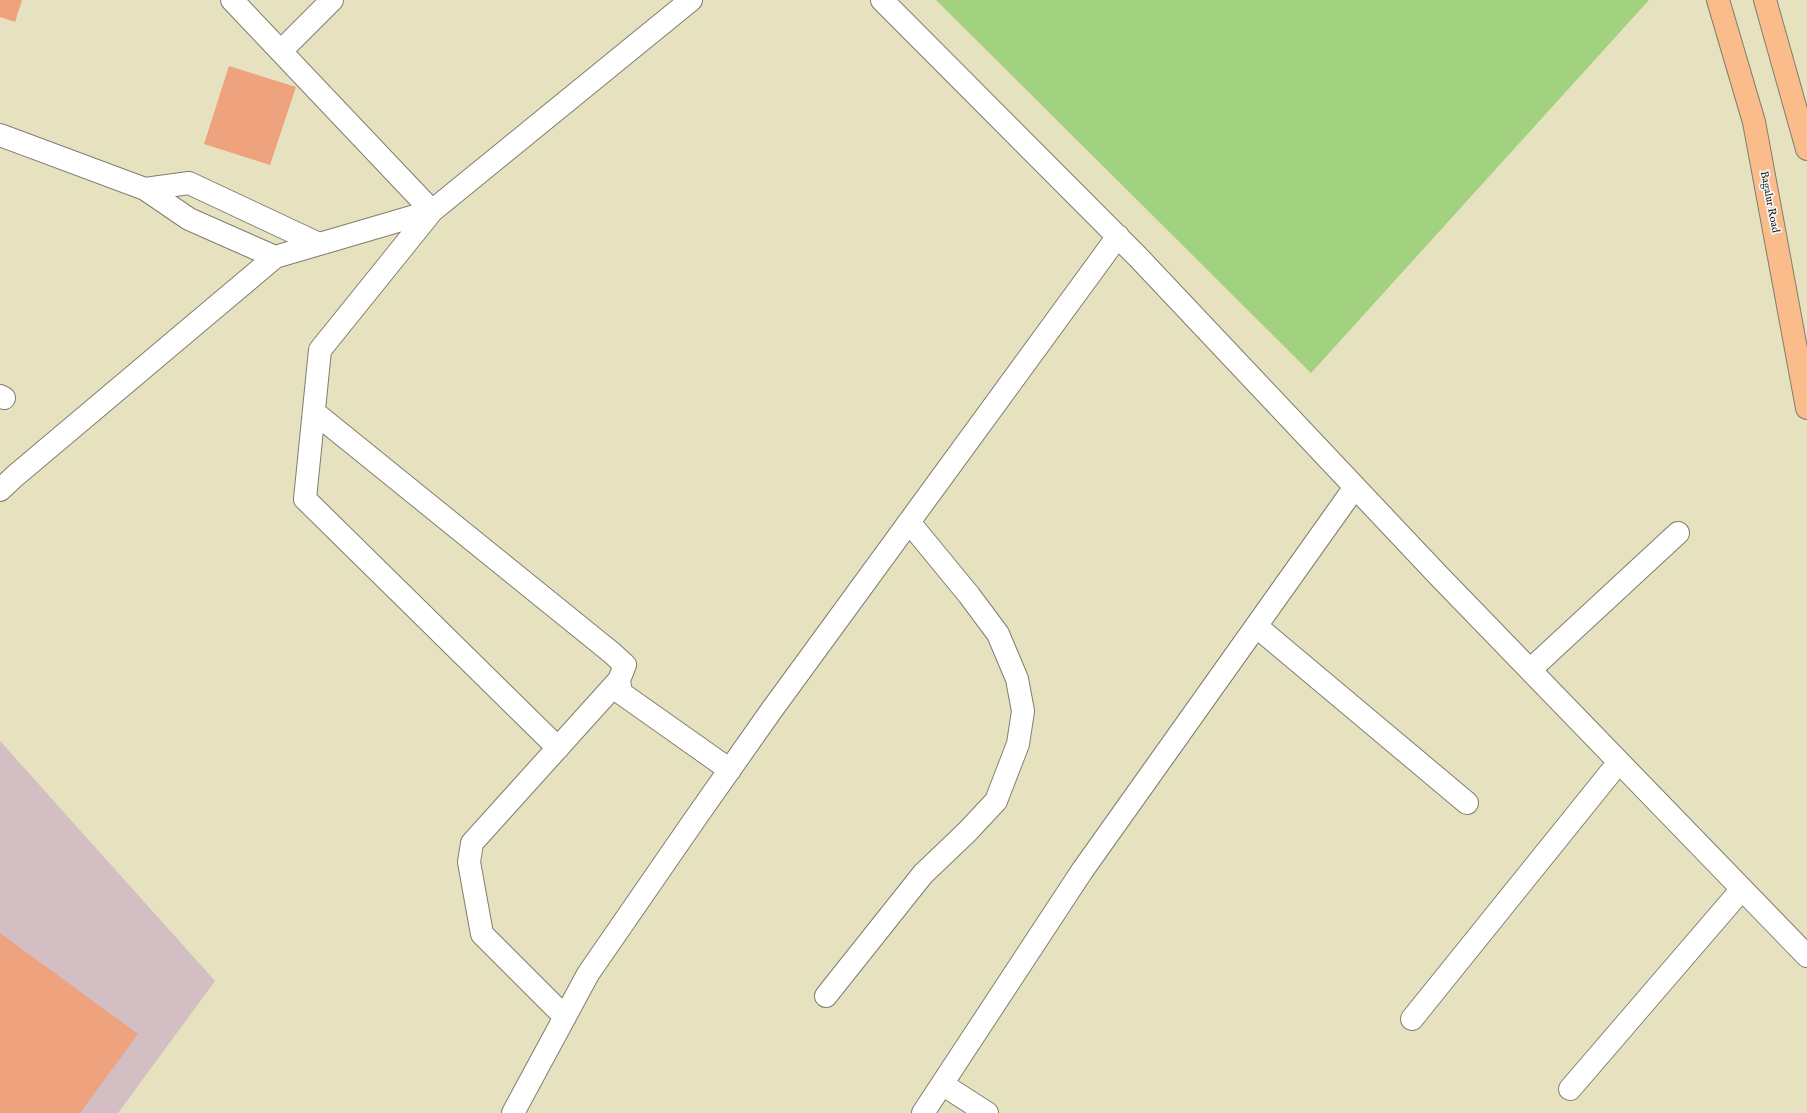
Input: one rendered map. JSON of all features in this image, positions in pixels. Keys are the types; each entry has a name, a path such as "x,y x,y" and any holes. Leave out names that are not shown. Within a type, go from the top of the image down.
{"main road":[{"name":"Bagalur Road","path":"1718,0 1754,122 1807,408"},
{"path":"1765,0 1807,149"}],"street":[{"path":"232,0 432,211"},
{"path":"281,52 332,0"},
{"path":"558,748 305,499 320,350 432,211 691,0"},
{"path":"882,0 1118,236 1530,670 1807,956"},
{"path":"0,135 145,189 189,219 275,257"},
{"path":"145,189 189,183 319,244"},
{"path":"0,490 14,476 275,257 432,211"},
{"path":"513,1113 588,974 730,770 1118,236"},
{"path":"314,412 625,665 619,680 472,843 469,862 482,934 565,1017"},
{"path":"923,1113 1082,871 1355,487"},
{"path":"826,996 924,874 996,801 1018,744 1023,711 1017,679 998,634 909,522"},
{"path":"1530,670 1678,533"},
{"path":"1256,626 1467,803"},
{"path":"619,680 621,694 730,770"},
{"path":"1412,1019 1619,762"},
{"path":"1570,1089 1742,889"},
{"path":"942,1084 987,1113"}],"shaded area":[{"path":"0,741 215,981 118,1113 0,1113"}],"green space":[{"path":"936,0 1649,0 1311,373"}],"building":[{"path":"0,0 22,0 15,22 0,17"},
{"path":"229,66 296,87 270,165 204,144"},
{"path":"0,933 138,1034 80,1113 0,1113"}]}
